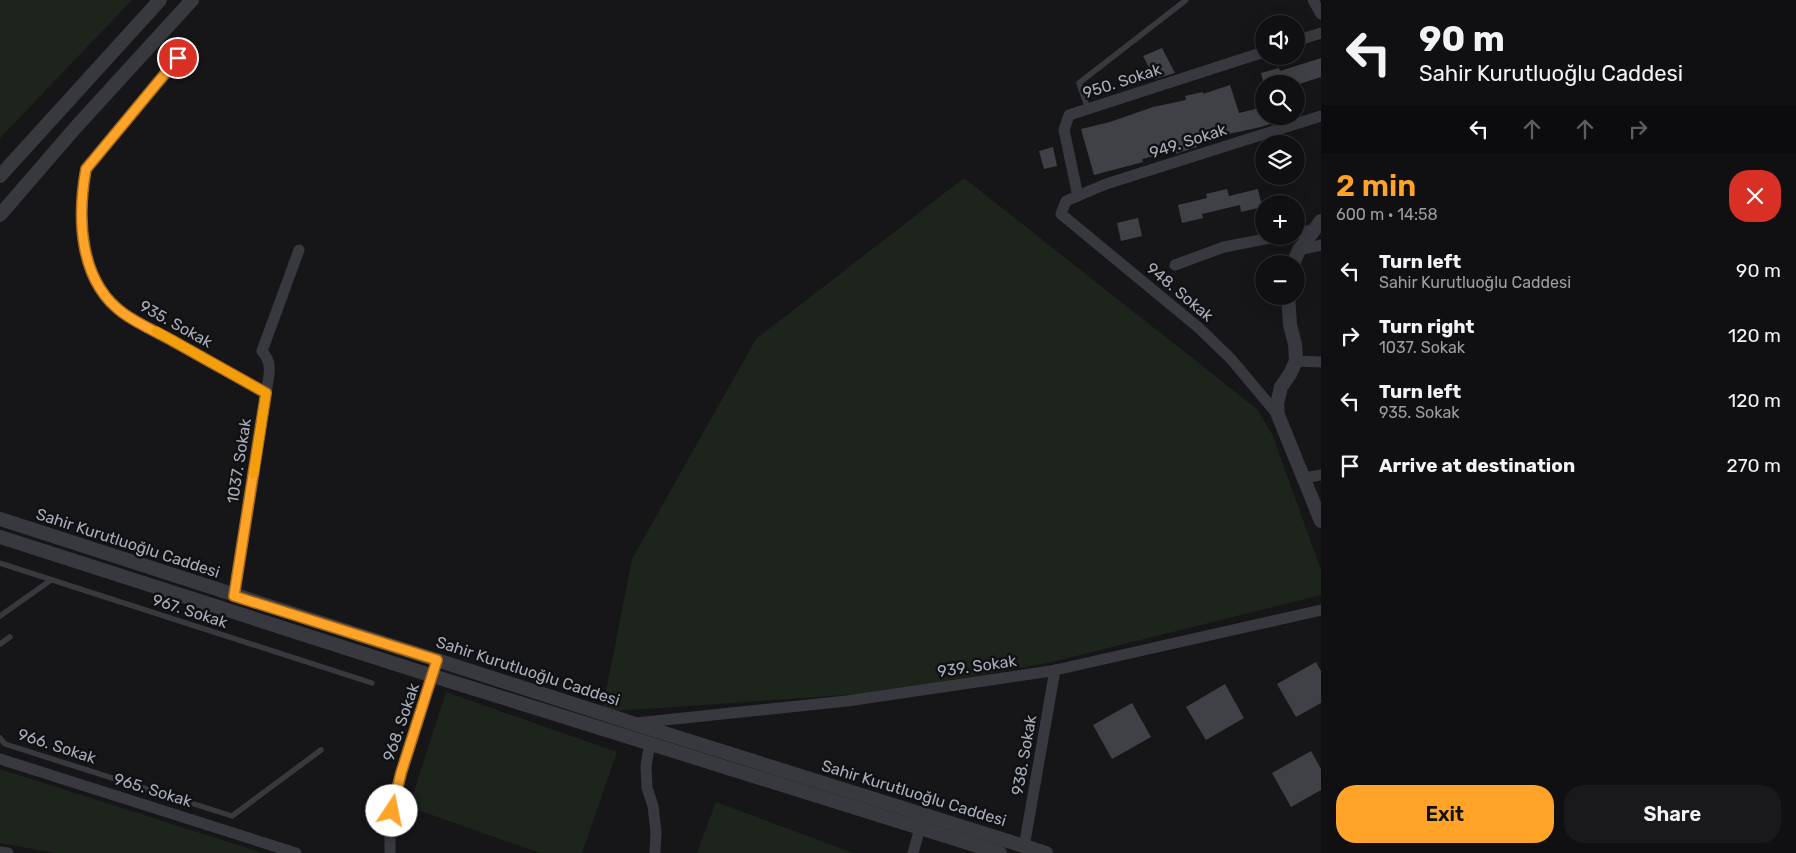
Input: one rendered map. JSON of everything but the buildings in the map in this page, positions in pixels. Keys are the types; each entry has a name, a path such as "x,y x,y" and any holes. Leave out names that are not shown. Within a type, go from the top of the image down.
{"street":[{"path":"0,176 160,0"},
{"path":"0,215 76,127 192,0"},
{"path":"1314,0 1321,14"},
{"path":"1305,38 1321,33"},
{"name":"950. Sokak","path":"1078,196 1064,130 1069,115 1255,55"},
{"name":"935. Sokak","path":"178,58 86,169 82,192 83,239 87,262 99,286 122,313 266,393"},
{"name":"949. Sokak","path":"1066,201 1106,184 1321,116"},
{"name":"948. Sokak","path":"1066,201 1061,214 1199,328 1231,359 1278,415"},
{"path":"1305,230 1317,225"},
{"path":"1298,255 1317,225"},
{"path":"1175,265 1224,247 1255,241"},
{"path":"1300,250 1321,245"},
{"name":"1037. Sokak","path":"234,596 270,365 268,358 262,351 299,250"},
{"path":"1288,305 1296,361 1281,387 1277,404 1278,415 1321,521"},
{"path":"1296,361 1321,362"},
{"path":"1304,478 1321,475"},
{"name":"Sahir Kurutluoğlu Caddesi","path":"0,519 632,723 922,822 1000,853"},
{"name":"Sahir Kurutluoğlu Caddesi","path":"0,537 650,744 922,822 1046,853"},
{"name":"939. Sokak","path":"632,723 847,701 1055,670 1321,610"},
{"name":"968. Sokak","path":"390,853 390,824 394,798 437,660"},
{"name":"938. Sokak","path":"1024,846 1055,670"},
{"path":"650,744 646,766 646,780 653,806 656,832 655,853"},
{"name":"965. Sokak","path":"0,759 296,853"},
{"path":"913,853 922,822"},
{"path":"0,852 8,853"}],"lane":[{"path":"1088,109 1079,84 1186,0"},
{"name":"967. Sokak","path":"0,564 372,683"},
{"path":"0,616 51,580"},
{"path":"0,644 10,637"},
{"name":"966. Sokak","path":"0,738 5,744 232,816 321,750"}],"shaded area":[{"path":"0,0 132,0 0,138"},
{"path":"964,178 1257,409 1272,434 1321,570 1321,595 1048,663 874,693 602,712 632,559 756,339"},
{"path":"446,692 617,752 582,853 540,853 409,807"},
{"path":"0,769 263,853 55,853 0,843"},
{"path":"716,802 853,853 697,853"}],"slow traffic":[{"path":"156,331 266,393 254,474"}],"route":[{"path":"178,58 86,169 82,192 83,239 87,262 99,286 122,313 266,393 234,596 437,660 401,773 392,811"}]}
